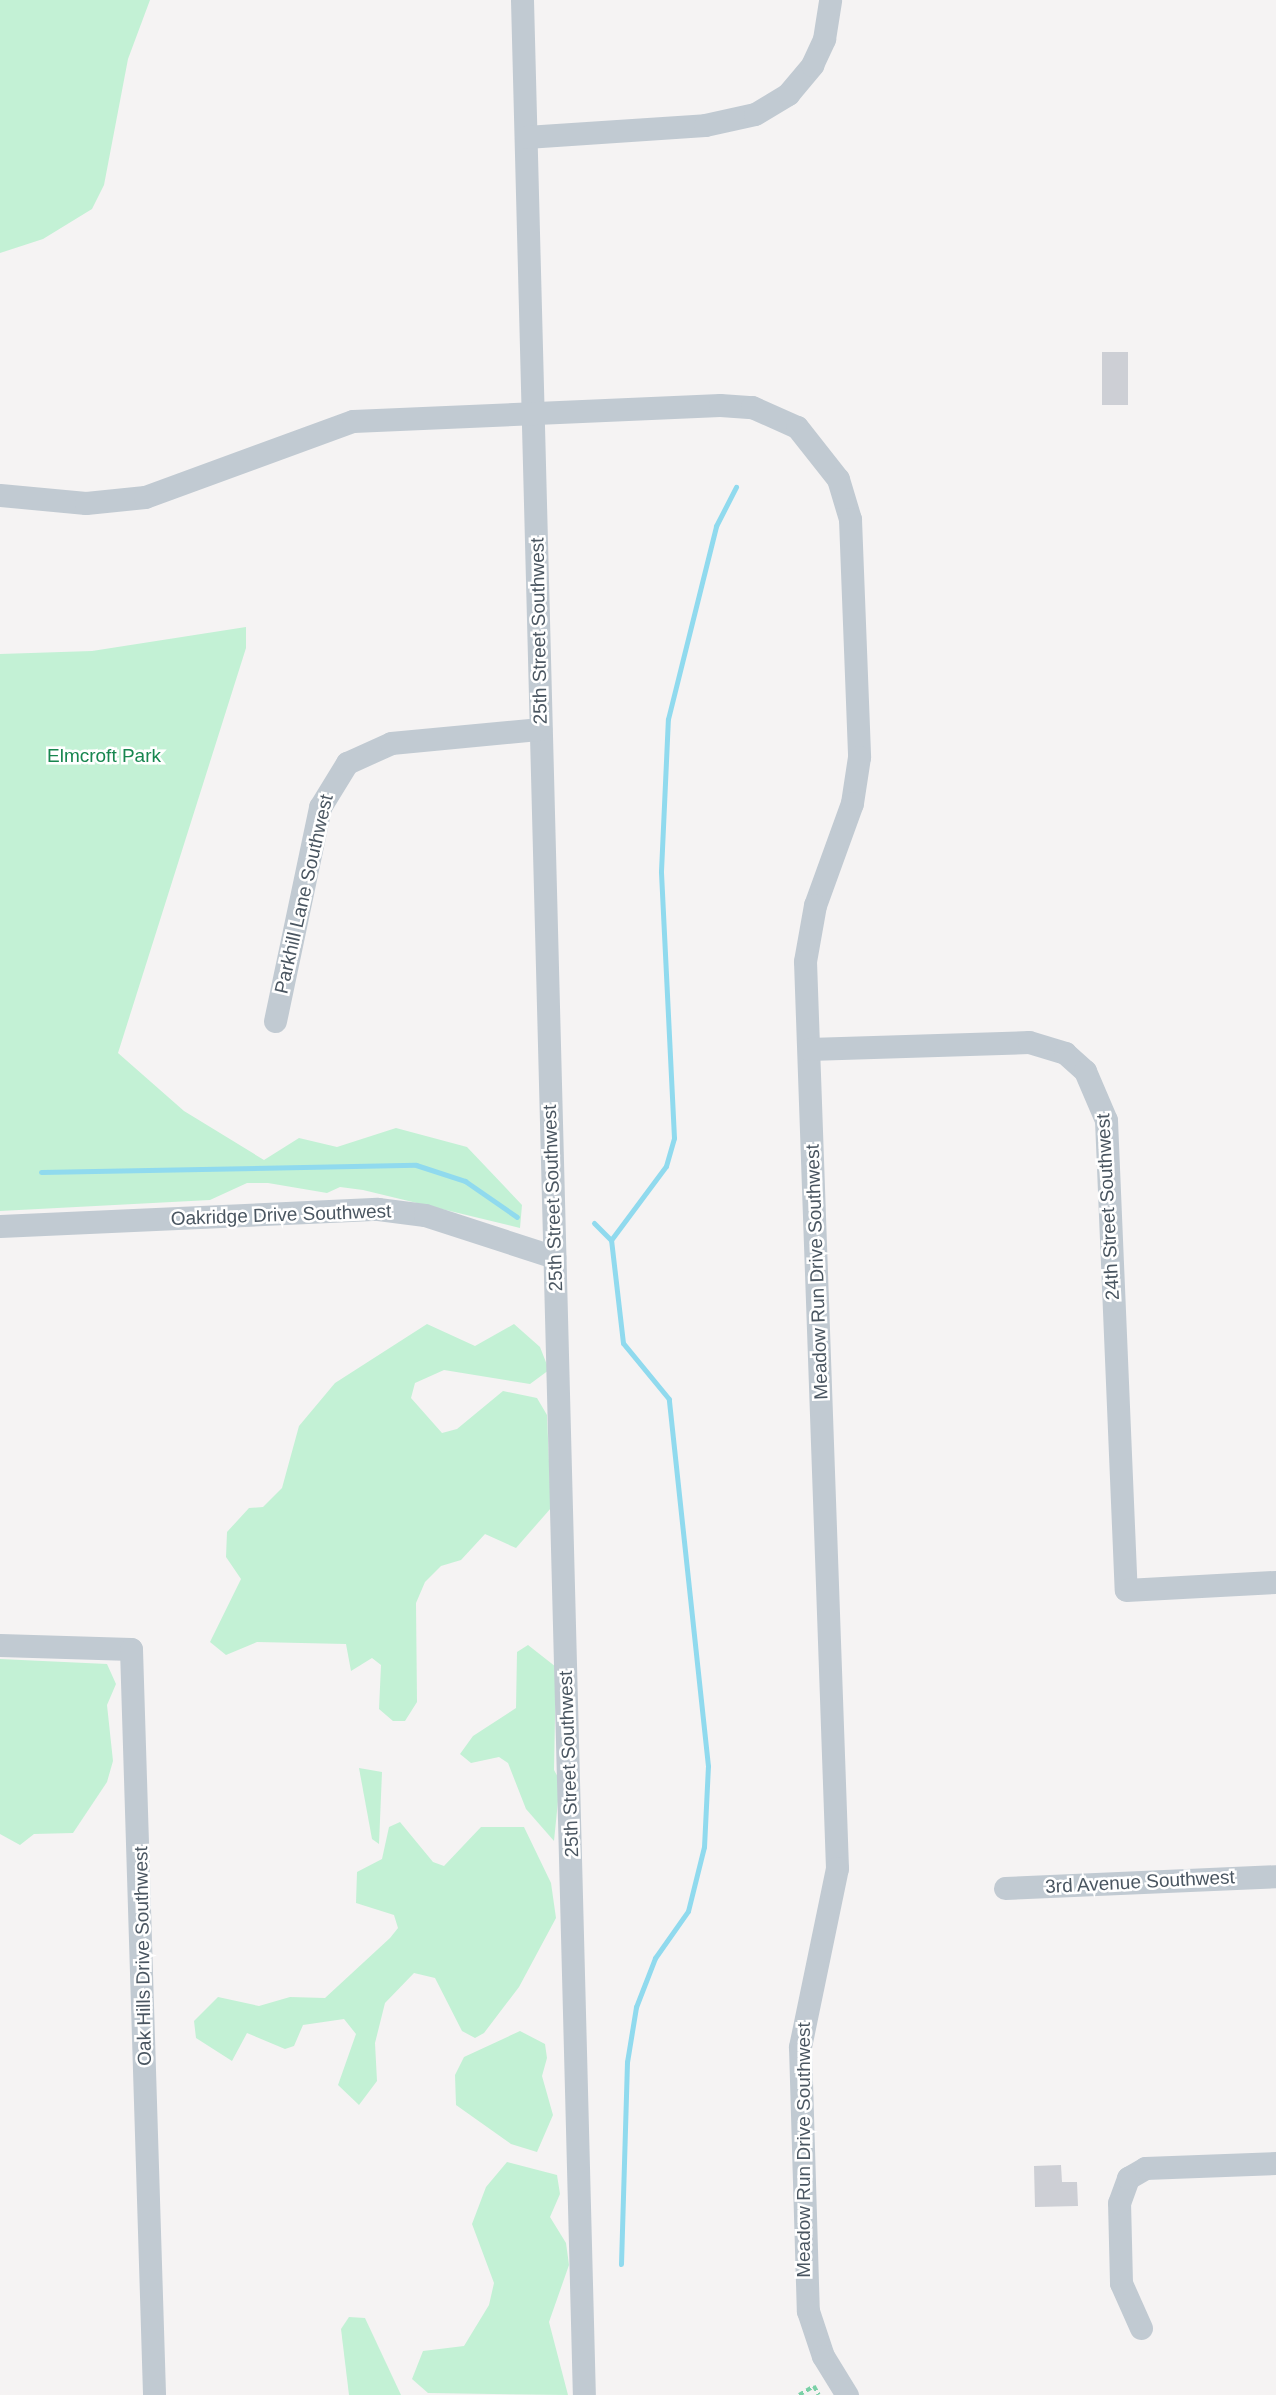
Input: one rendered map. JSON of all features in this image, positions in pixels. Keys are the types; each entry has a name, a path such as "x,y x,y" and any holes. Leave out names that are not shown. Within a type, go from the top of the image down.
{"street":[{"name":"25th Street Southwest","path":"522,0 536,415 540,729 584,2395"},
{"path":"526,137 705,125 755,114 788,93 812,65 824,39 830,0"},
{"name":"Meadow Run Drive Southwest","path":"0,495 124,500 172,489 353,421 752,407 811,439 838,479 850,519 859,757 852,803 807,935 837,1868 802,2026 806,2290 813,2333 846,2395"},
{"name":"Parkhill Lane Southwest","path":"275,1021 320,807 347,763 391,743 540,729"},
{"name":"24th Street Southwest","path":"809,1049 1029,1042 1065,1053 1093,1082 1106,1120 1126,1590 1276,1582"},
{"name":"Oakridge Drive Southwest","path":"0,1226 378,1209 425,1215 554,1257"},
{"name":"Oak Hills Drive Southwest","path":"0,1645 131,1649 154,2395"},
{"name":"3rd Avenue Southwest","path":"1004,1888 1276,1876"},
{"path":"1141,2328 1121,2283 1119,2203 1128,2178 1144,2168 1276,2163"}],"path":[{"path":"799,2395 814,2386 819,2395"}],"green space":[{"path":"0,0 150,0 128,59 104,185 92,209 43,239 0,253"},
{"name":"Elmcroft Park","path":"246,627 246,648 118,1053 184,1111 264,1160 299,1138 337,1147 396,1128 467,1147 522,1205 520,1228 363,1190 340,1187 327,1193 268,1183 247,1183 210,1200 0,1211 0,654 92,651"},
{"path":"427,1324 475,1346 514,1324 540,1347 549,1370 530,1384 444,1370 415,1383 411,1398 442,1433 457,1429 503,1391 537,1398 547,1415 551,1508 516,1548 485,1534 461,1560 441,1566 425,1582 416,1603 417,1702 405,1721 393,1721 379,1709 381,1665 372,1658 351,1671 346,1644 257,1642 226,1655 210,1642 241,1579 226,1557 227,1532 249,1508 263,1507 282,1488 299,1426 335,1383"},
{"path":"528,1645 556,1667 554,1770 560,1781 554,1841 526,1809 508,1763 499,1757 471,1763 460,1754 473,1736 516,1708 517,1652"},
{"path":"0,1659 107,1664 116,1684 107,1705 113,1761 107,1782 73,1833 34,1834 20,1845 0,1834"},
{"path":"359,1768 382,1772 379,1844 372,1839"},
{"path":"400,1822 433,1862 444,1866 481,1827 524,1827 551,1883 556,1918 519,1987 484,2033 475,2038 462,2031 435,1978 414,1973 385,2003 375,2043 377,2081 359,2105 338,2085 356,2034 344,2019 303,2025 294,2046 285,2049 247,2033 232,2061 196,2038 194,2021 218,1997 259,2006 290,1997 325,1998 390,1938 398,1928 394,1915 356,1903 357,1872 382,1859 389,1827"},
{"path":"520,2031 545,2044 547,2058 542,2076 553,2115 537,2152 511,2144 456,2105 455,2075 464,2057"},
{"path":"507,2162 557,2175 560,2194 550,2217 566,2243 569,2265 549,2322 568,2395 428,2393 412,2379 423,2351 464,2346 489,2305 494,2283 472,2224 486,2187"},
{"path":"349,2317 365,2318 401,2395 349,2395 341,2329"}],"building":[{"path":"1102,352 1128,352 1128,405 1102,405"},
{"path":"1061,2165 1062,2182 1077,2182 1078,2206 1035,2207 1034,2166"}],"waterway":[{"path":"621,2264 627,2062 636,2007 655,1958 688,1911 704,1847 708,1766 669,1399 623,1343 611,1240 666,1166 674,1138 661,871 668,719 716,526 736,487"},
{"path":"41,1172 416,1165 465,1181 517,1217"},
{"path":"594,1223 611,1240"}]}
